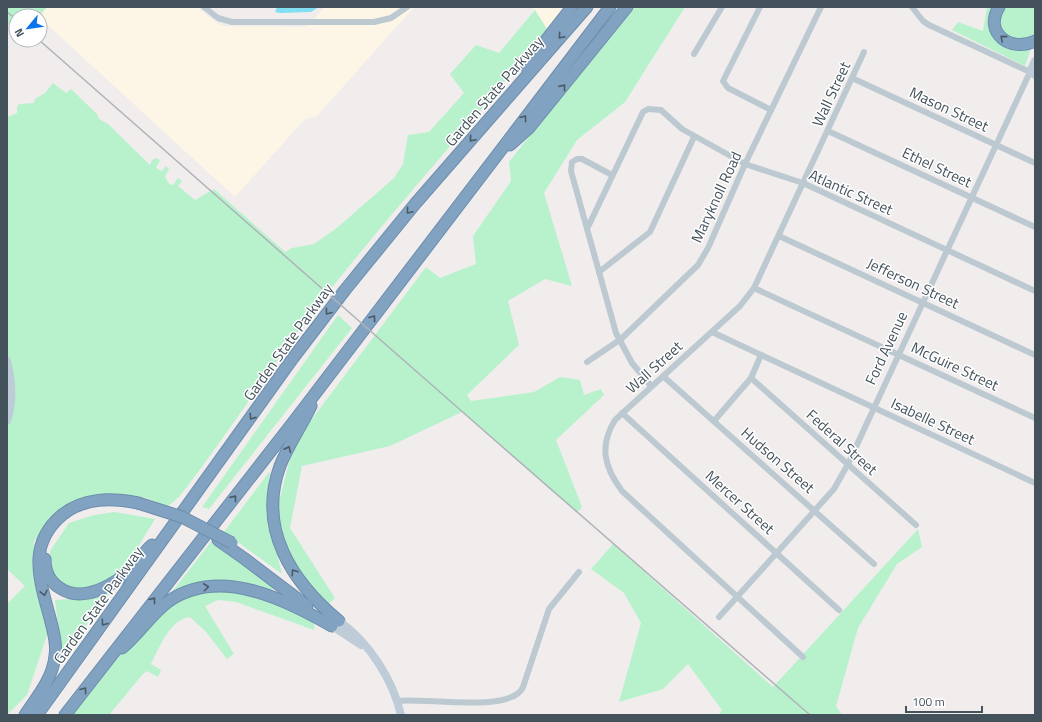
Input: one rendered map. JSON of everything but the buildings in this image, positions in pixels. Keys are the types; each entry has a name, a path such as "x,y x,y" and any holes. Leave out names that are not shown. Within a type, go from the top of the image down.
{"highway":[{"path":"516,88 536,53 572,7"},
{"name":"Garden State Parkway","path":"37,715 286,369 345,290 397,225 587,7"},
{"path":"65,715 319,388 610,7"},
{"path":"492,161 530,128 627,7"},
{"path":"999,7 996,12 994,24 1000,38 1014,44 1026,44 1035,41"},
{"path":"319,388 304,420 287,449 277,474 273,500 274,520 281,549 295,575 313,599 336,623"},
{"path":"25,715 51,673 55,656 54,636 38,565 39,551 44,538 57,520 78,505 101,500 136,506 180,521 231,545 321,610 336,623"},
{"path":"136,506 92,509 77,514 65,523 52,538 46,555 47,572 53,583 63,590 76,593 94,591 108,586 130,570 148,549 176,523"},
{"path":"104,664 134,638 147,621 161,607 182,594 202,587 231,587 268,595 336,623"}],"street":[{"path":"204,7 218,18 232,22 352,22 384,20 391,18 407,7"},
{"path":"694,54 722,7"},
{"path":"760,7 723,81 728,88 771,110"},
{"name":"Maryknoll Road","path":"587,362 619,340 698,264 708,248 745,164 821,7"},
{"path":"912,7 922,20 929,25 1032,73"},
{"name":"Wall Street","path":"803,657 738,595 622,491 612,479 608,469 604,444 607,432 615,420 651,386 664,377 740,306 754,288 864,52"},
{"name":"Ford Avenue","path":"719,617 834,489 848,464 971,198 1032,73 1035,61"},
{"name":"Mason Street","path":"852,78 1035,163"},
{"name":"Atlantic Street","path":"612,175 643,112 648,109 661,110 682,129 694,137 745,164 803,183 1035,291"},
{"name":"Ethel Street","path":"828,131 1035,227"},
{"path":"599,272 650,232 694,137"},
{"path":"587,229 612,175 589,163 576,159 572,162 571,171 587,229 599,272 619,340 632,363 651,386"},
{"name":"Jefferson Street","path":"779,236 1035,355"},
{"name":"McGuire Street","path":"754,288 1035,418"},
{"name":"Isabelle Street","path":"712,332 1035,483"},
{"path":"714,421 751,378 761,355"},
{"path":"7,361 12,388 11,408 7,421"},
{"name":"Hudson Street","path":"664,377 874,564"},
{"name":"Federal Street","path":"751,378 916,526"},
{"name":"Mercer Street","path":"622,413 839,610"},
{"path":"397,701 412,700 464,703 509,699 518,695 523,687 549,609 579,572"},
{"path":"336,623 352,631 367,649 386,676 397,701 401,715"}],"shaded area":[{"path":"197,7 218,24 224,26 306,27 325,7 414,7 317,116 305,119 235,197 48,25 48,8 41,8"},
{"path":"532,7 566,7 547,29"}],"green space":[{"path":"7,7 47,7 8,8 8,24"},
{"path":"632,7 685,7 625,102 577,140 544,193 572,286 545,279 508,301 519,345 467,395 471,401 534,392 560,377 580,380 584,395 601,389 604,395 556,440 582,507 577,513 462,412 390,446 302,466 290,528 335,598 326,606 291,560 277,510 294,443 426,267 440,278 476,264 473,236 511,181 509,162"},
{"path":"987,7 994,7 1001,42 1013,49 1031,48 1025,66 952,30 958,22 983,31"},
{"path":"1003,7 1035,7 1035,35 1030,41 1012,42 998,28"},
{"path":"535,10 547,29 339,279 293,338 213,452 179,497 167,507 147,498 117,495 84,497 56,514 34,541 34,570 49,629 27,695 7,715 7,604 25,586 7,569 7,117 17,113 17,107 19,104 34,103 35,99 45,93 53,83 66,93 71,89 97,114 99,119 108,124 150,165 152,160 156,158 160,160 156,168 162,171 166,166 169,169 165,177 170,185 174,184 178,178 182,181 178,186 195,200 214,189 285,252 292,248 314,244 338,227 394,178 403,164 408,135 429,132 464,93 450,74 476,45 499,53"},
{"path":"338,315 352,328 209,509 202,507"},
{"path":"270,471 266,512 282,574 224,532"},
{"path":"115,512 155,519 138,547 134,558 109,581 88,590 61,586 51,573 50,551 69,523 94,515"},
{"path":"918,529 922,547 897,564 858,628 836,706 842,715 718,715 722,710 688,664 663,689 619,702 641,623 624,593 591,569 613,544 773,687"},
{"path":"214,538 277,584 269,595 315,616 314,630 236,602 218,600 205,606 234,654 227,659 206,632 190,617 183,619 166,635 151,664 161,670 158,677 147,671 109,715 65,715 168,597"},
{"path":"110,592 62,658 55,600 89,598"}],"water":[{"path":"277,7 319,7 311,12 280,13 275,12"}],"railway":[{"path":"48,48 810,715"}]}
